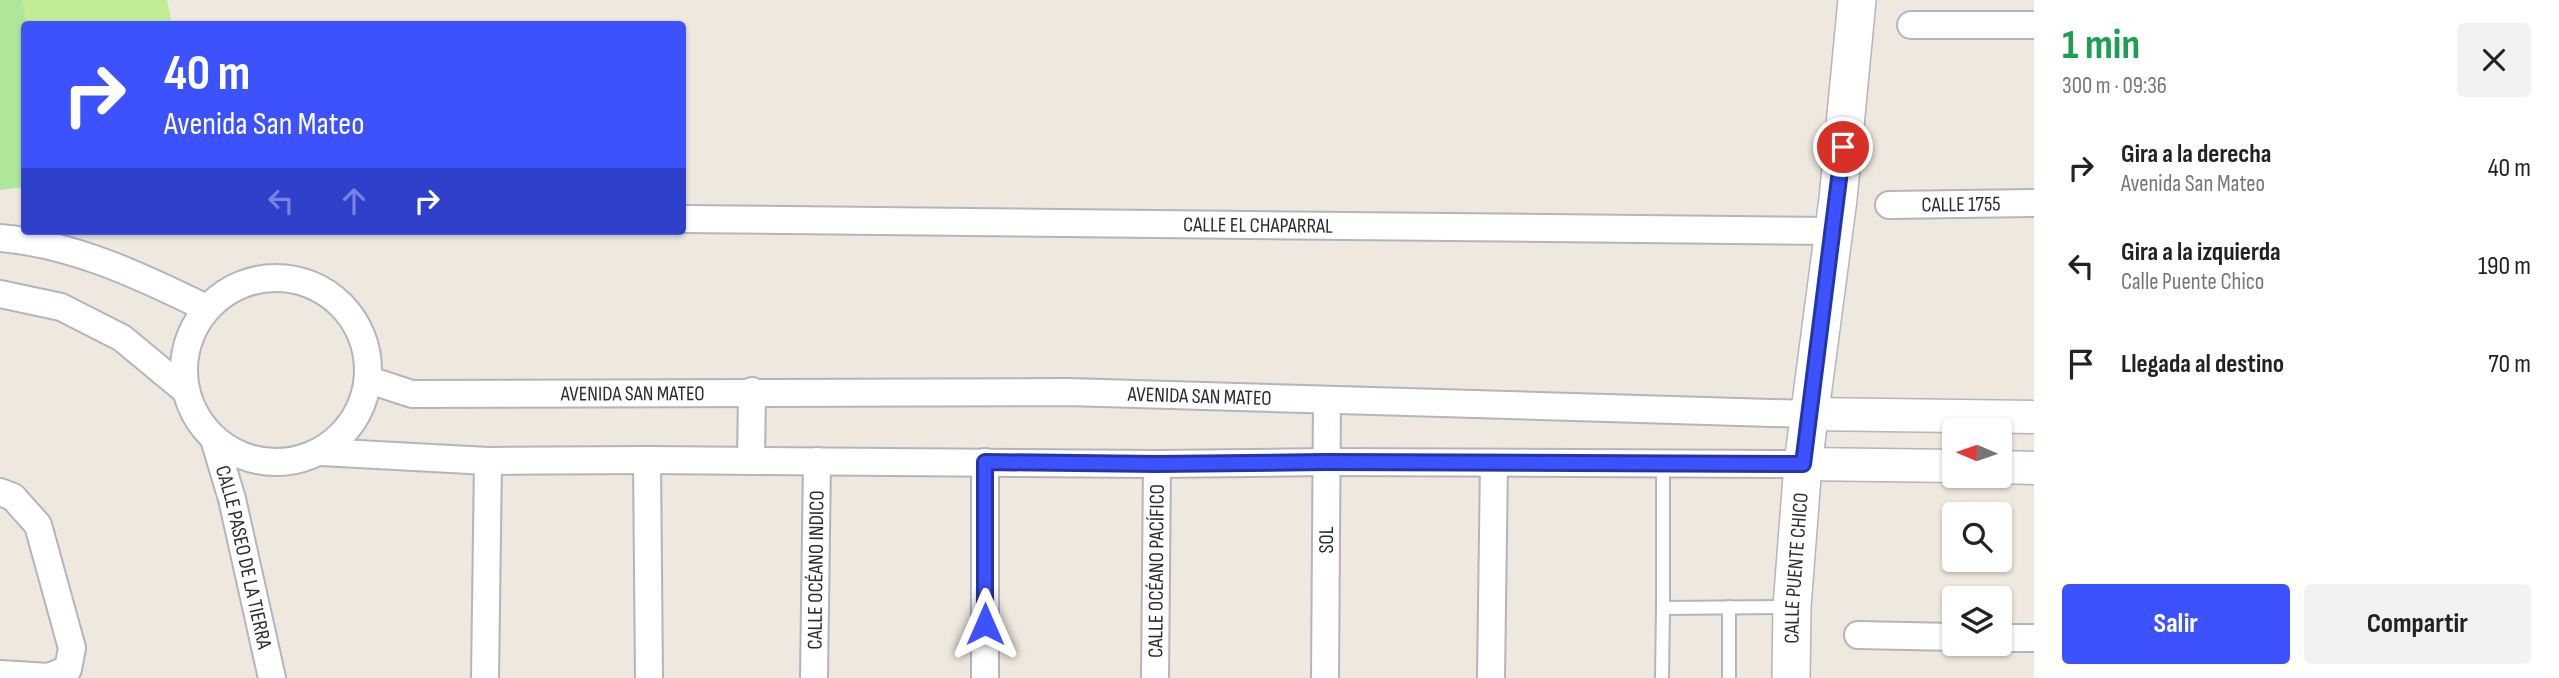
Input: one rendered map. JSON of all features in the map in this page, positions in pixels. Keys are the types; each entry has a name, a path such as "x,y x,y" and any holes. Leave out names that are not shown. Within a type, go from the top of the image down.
{"main road":[{"name":"CALLE PUENTE CHICO","path":"1791,678 1803,464 1833,231 1857,0"}],"street":[{"path":"1911,25 2034,25"},
{"name":"CALLE 1755","path":"1889,205 2034,203"},
{"name":"CALLE EL CHAPARRAL","path":"686,219 1833,231"},
{"path":"0,238 82,254 148,279 206,308"},
{"path":"281,277 317,286 347,309 365,342 369,380 364,402 354,422 339,439 321,452 293,462 265,463 237,455 214,439 197,418 186,391 184,363 193,330 206,308 244,283 281,277"},
{"path":"0,294 61,307 122,338 186,391"},
{"name":"AVENIDA SAN MATEO","path":"369,380 412,394 1069,392 1808,414 2034,417"},
{"path":"751,461 752,391"},
{"name":"SOL","path":"1325,678 1326,401"},
{"name":"CALLE PASEO DE LA TIERRA","path":"214,439 232,499 272,678"},
{"path":"321,452 488,461 1942,466"},
{"path":"647,460 649,678"},
{"path":"485,678 488,461"},
{"name":"CALLE OCÉANO INDICO","path":"814,678 817,461"},
{"path":"985,462 985,678"},
{"path":"1491,678 1493,463"},
{"name":"CALLE OCÉANO PACÍFICO","path":"1155,678 1157,464"},
{"path":"2012,467 2034,468"},
{"path":"0,492 13,497 38,525 72,648 68,669 49,677 0,674"},
{"path":"1858,635 1942,637"},
{"path":"2012,638 2034,638"}],"lane":[{"path":"1662,678 1663,464"},
{"path":"1729,607 1729,678"},
{"path":"1664,608 1793,607"}],"green space":[{"path":"0,0 23,0 27,21 21,21 21,187 0,190"},
{"path":"22,0 167,0 171,21 26,21"}],"route":[{"path":"985,624 985,462 1803,464 1843,147"}]}
